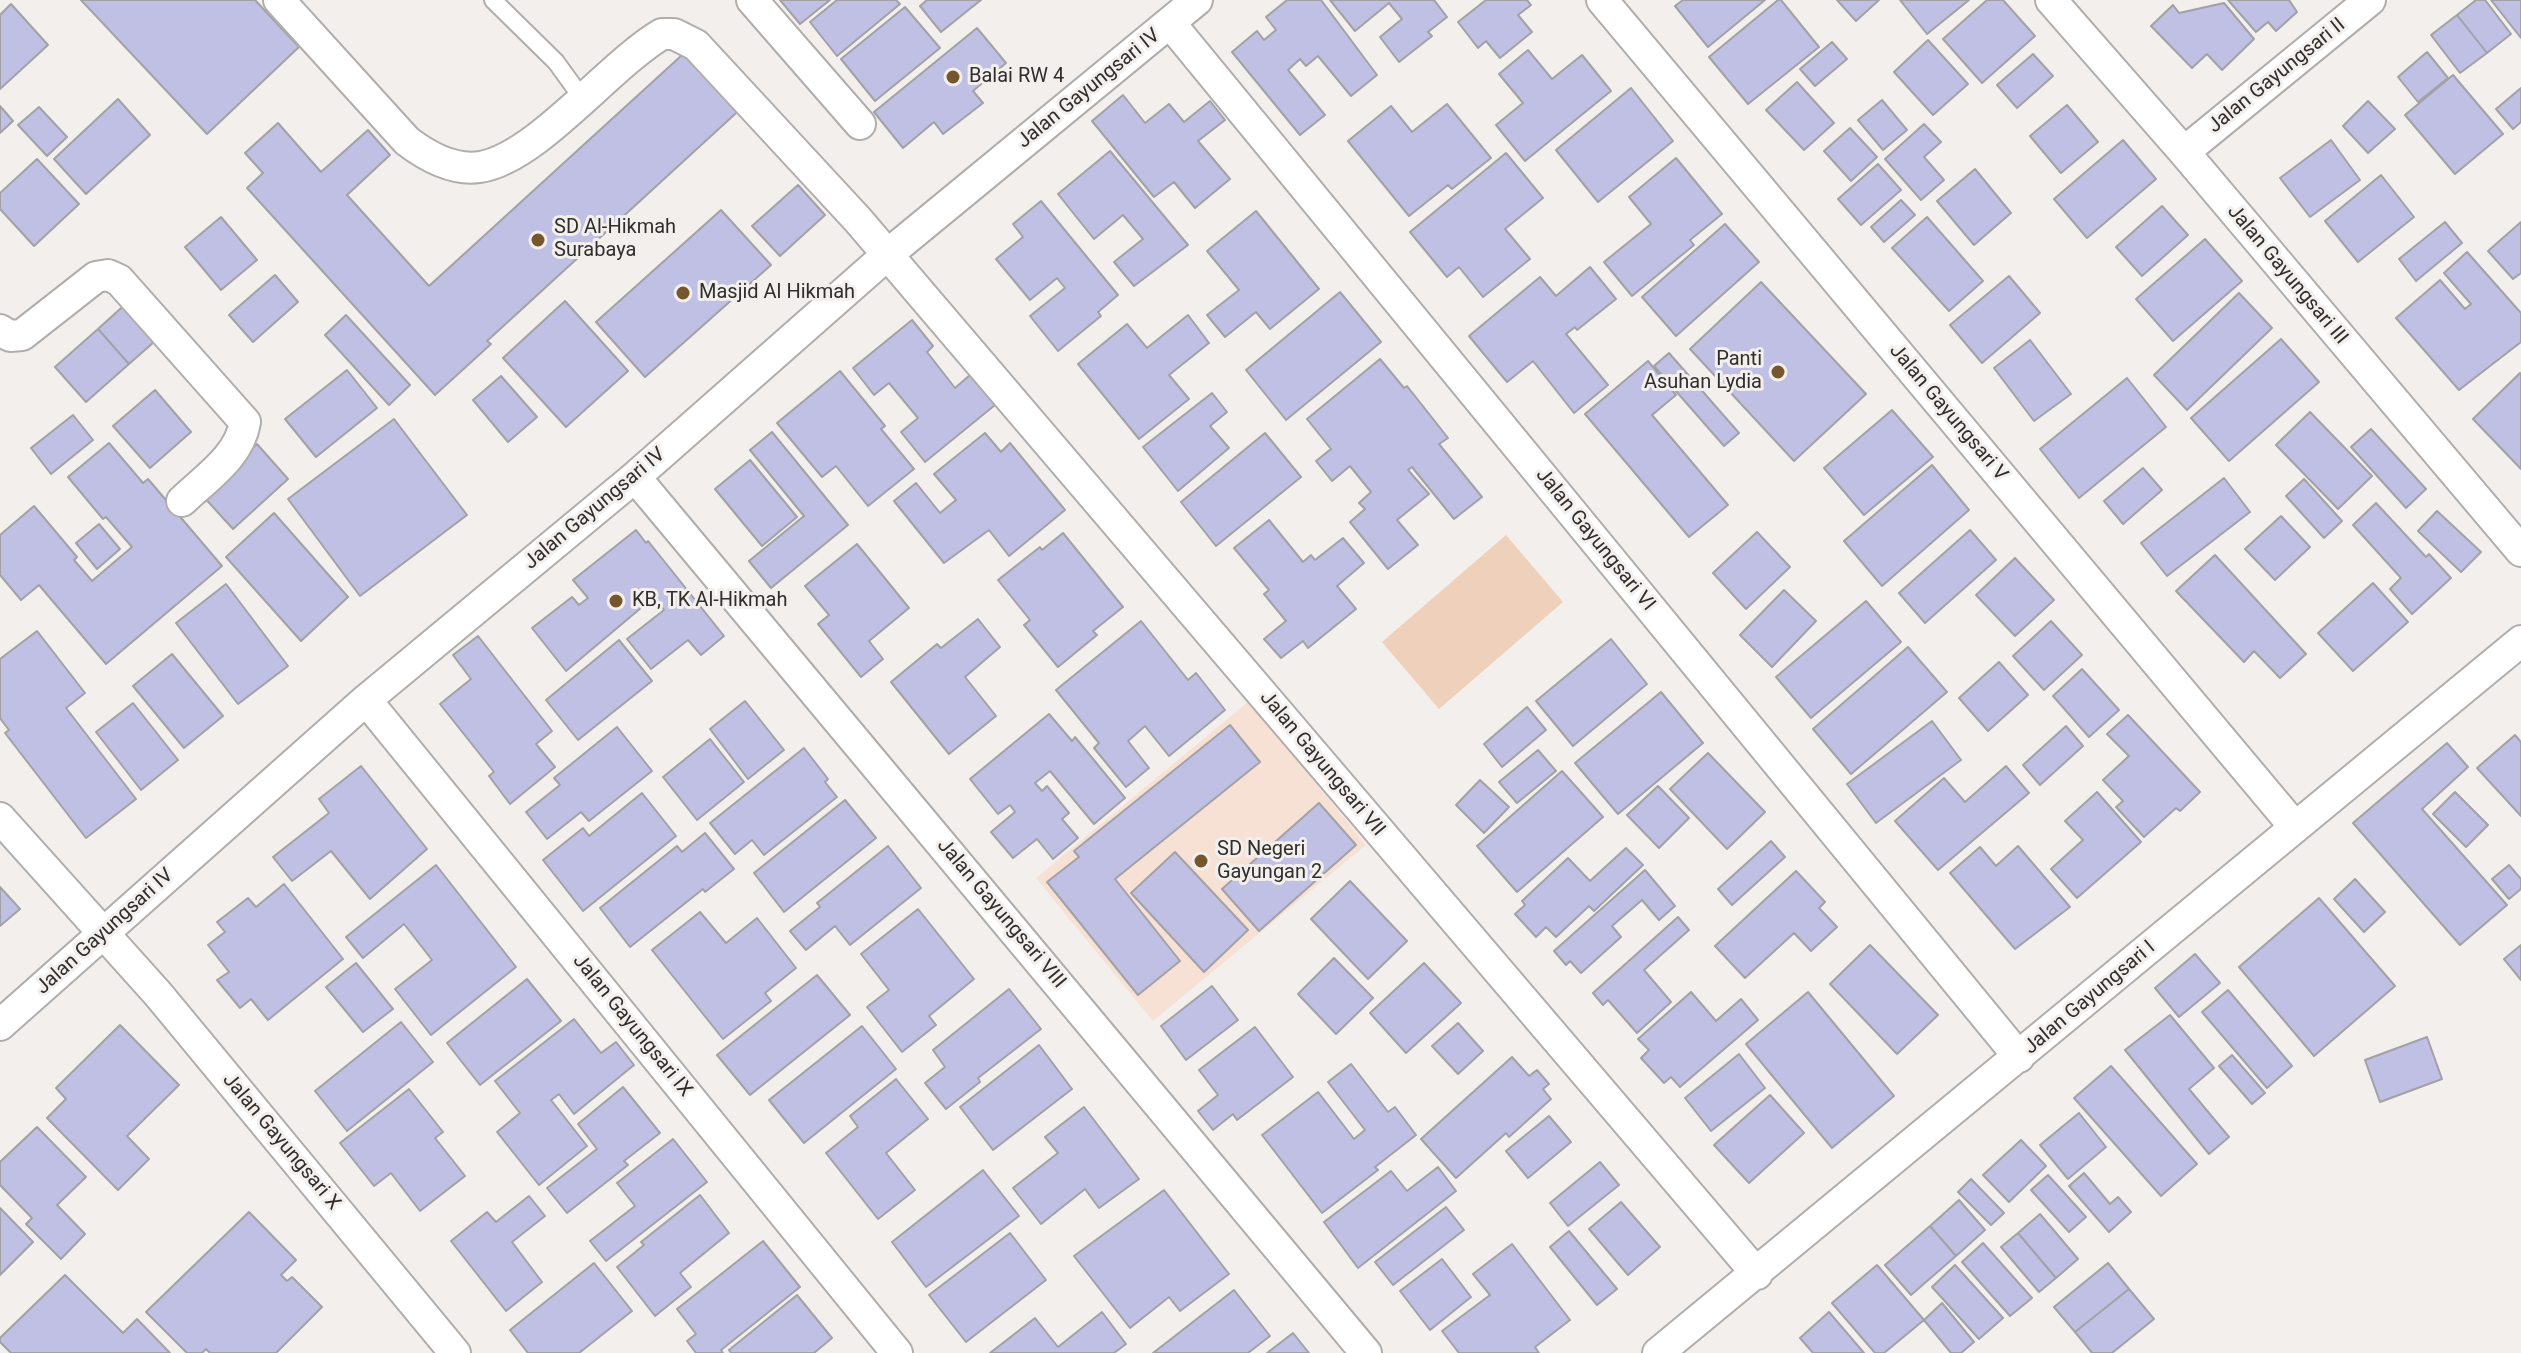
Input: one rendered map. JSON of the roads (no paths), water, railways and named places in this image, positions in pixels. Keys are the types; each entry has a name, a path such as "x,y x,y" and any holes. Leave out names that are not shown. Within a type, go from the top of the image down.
{"street":[{"name":"Jalan Gayungsari VII","path":"279,0 407,141 428,157 444,163 479,167 500,161 528,145 657,36 668,33 696,45 887,255 1757,1274"},
{"path":"752,0 860,124"},
{"name":"Jalan Gayungsari IV","path":"0,1025 366,700 635,477 887,255 1197,0"},
{"name":"Jalan Gayungsari V","path":"1602,0 2294,826"},
{"name":"Jalan Gayungsari III","path":"2051,0 2184,152 2521,551"},
{"name":"Jalan Gayungsari II","path":"2184,152 2370,0"},
{"name":"Jalan Gayungsari VI","path":"1170,23 2019,1057"},
{"path":"0,330 10,336 22,335 96,277 108,275 119,280 245,422 242,437 233,452 182,501"},
{"name":"Jalan Gayungsari VIII","path":"635,477 1366,1353"},
{"name":"Jalan Gayungsari I","path":"1658,1353 2521,641"},
{"name":"Jalan Gayungsari IX","path":"366,700 897,1353"},
{"name":"Jalan Gayungsari X","path":"0,818 105,932 455,1353"}],"lane":[{"path":"493,0 556,62 582,98"}],"place":[{"name":"Balai RW 4","path":"953,77"},
{"name":"SD Al-Hikmah Surabaya","path":"538,240"},
{"name":"Masjid Al Hikmah","path":"683,293"},
{"name":"Panti Asuhan Lydia","path":"1778,372"},
{"name":"KB, TK Al-Hikmah","path":"616,601"},
{"name":"SD Negeri Gayungan 2","path":"1201,861"}]}
